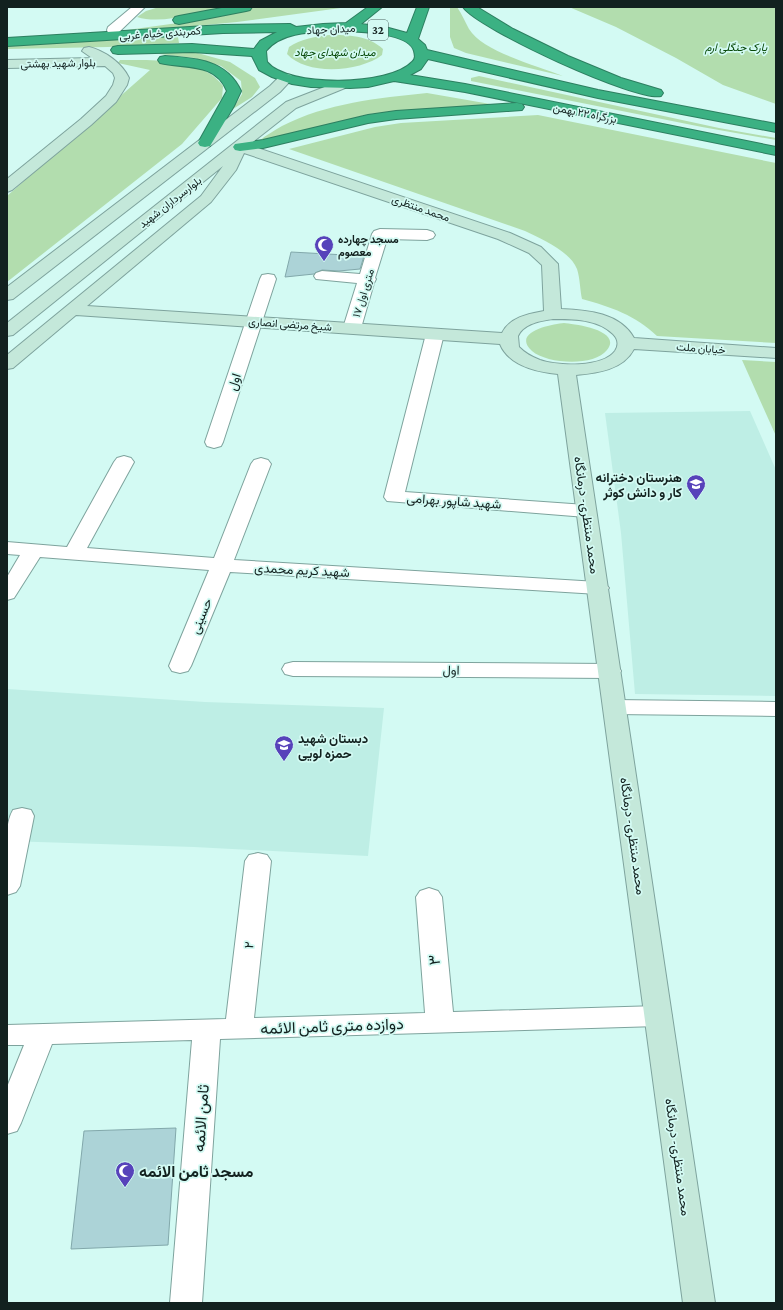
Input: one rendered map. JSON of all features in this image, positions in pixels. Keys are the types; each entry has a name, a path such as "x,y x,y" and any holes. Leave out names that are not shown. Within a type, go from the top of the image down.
{"highway":[{"path":"7,42 113,30 182,20 246,7"},
{"name":"32","path":"350,26 376,7"},
{"path":"258,53 259,60 263,67 273,73 286,78 308,82 340,85 359,84 394,77 416,66 422,59 422,53 418,46 411,40 424,7"},
{"path":"469,7 494,24 529,42 619,82 776,123"},
{"name":"میدان جهاد","path":"258,53 262,47 270,41 289,33 313,28 350,26 384,31 411,40"},
{"name":"کمربندی خیام غربی","path":"7,42 223,29 313,28"},
{"path":"182,31 195,34 202,38 200,43 192,48"},
{"name":"کمربندی خیام غربی","path":"7,53 192,48 258,53"},
{"path":"89,51 117,56 187,61 214,69 228,80 234,91 205,143"},
{"name":"بزرگراه ۲۲ بهمن","path":"422,53 492,71 657,107 776,128"},
{"path":"465,88 458,84 459,78 472,73 492,71"},
{"name":"بزرگراه ۲۲ بهمن","path":"394,77 465,88 776,150"},
{"path":"240,147 263,144 368,119 396,115 514,107 564,108"}],"main road":[{"path":"7,187 86,122 111,99 120,85 122,78 120,71 89,51"},
{"name":"بلوار شهید بهشتی","path":"7,64 108,62"},
{"name":"بلوارسرداران شهید","path":"7,295 205,143 286,78"},
{"name":"بلوارسرداران شهید","path":"7,331 292,105 340,85"},
{"path":"259,101 281,101 292,105"},
{"path":"7,364 206,199 229,170 240,147"},
{"name":"محمد منتظری","path":"240,147 504,236 535,250 550,264 553,314"},
{"path":"760,148 776,155"},
{"name":"شیخ مرتضی انصاری","path":"72,310 508,339"},
{"path":"553,314 583,316 609,323 619,329 625,336 627,343 622,354 610,362 597,366 566,369 551,368 524,359 515,353 510,346 508,339 511,332 517,325 527,320 553,314"},
{"name":"خیابان ملت","path":"627,343 776,353"},
{"name":"محمد منتظری- درمانگاه","path":"566,369 699,1303"}],"street":[{"path":"113,30 139,7"},
{"name":"۱۷ متری اول","path":"352,328 368,279 380,234 427,235"},
{"path":"322,276 368,279"},
{"name":"اول","path":"214,442 268,279"},
{"name":"شهید شاپور بهرامی","path":"435,334 394,497 586,511"},
{"path":"74,553 124,462"},
{"name":"حسینی","path":"180,666 222,566 261,464"},
{"name":"شهید کریم محمدی","path":"7,548 222,566 598,588"},
{"path":"7,594 33,551"},
{"name":"اول","path":"293,668 610,671"},
{"path":"614,707 776,709"},
{"path":"7,886 22,816"},
{"name":"۲","path":"239,1028 258,861"},
{"name":"۳","path":"429,897 440,1023"},
{"name":"دوازده متری ثامن الائمه","path":"7,1035 658,1016"},
{"name":"ثامن الائمه","path":"186,1303 207,1029"},
{"path":"7,1123 42,1034"}],"shaded area":[{"path":"750,411 776,470 776,696 635,694 621,533 605,413"},
{"path":"7,689 205,702 384,708 368,856 194,847 7,841"}],"green space":[{"path":"159,7 227,7 170,19 158,20 137,17 146,11"},
{"path":"257,7 348,7 237,22 133,32 127,30 178,23"},
{"path":"450,7 457,7 469,29 486,45 512,57 563,76 466,53 454,48 450,37"},
{"name":"پارک جنگلی ارم","path":"569,7 776,7 776,104 723,85 676,58 616,27"},
{"name":"میدان شهدای جهاد","path":"329,35 364,38 377,44 383,49 382,55 361,65 334,69 307,66 296,61 287,54 289,47 298,42"},
{"path":"158,36 178,37 179,43 108,47 7,49 7,45"},
{"path":"194,52 230,62 255,78 260,87 252,97 233,109 242,94 241,81 221,66 194,58 151,53"},
{"path":"120,60 167,61 191,65 202,69 213,76 223,86 222,98 182,144 7,282 7,196 150,70 118,63"},
{"path":"479,76 719,128 776,138 776,140 702,127 471,81 471,78"},
{"path":"427,93 496,105 370,114 259,141 282,126 317,112 353,103"},
{"path":"538,115 776,163 776,343 657,336 640,322 631,317 603,305 582,299 577,269 573,263 562,251 539,238 525,231 289,149 375,127 401,123"},
{"path":"564,323 595,329 603,333 608,337 610,343 607,350 601,355 592,359 570,362 548,359 532,351 527,344 526,339 536,330 551,325"},
{"path":"742,360 776,362 776,436"}],"building":[{"name":"مسجد چهارده معصوم","path":"291,252 364,256 360,269 339,271 322,270 314,274 285,277"},
{"name":"مسجد ثامن الائمه","path":"176,1128 168,1245 71,1249 84,1131"}],"place":[{"name":"مسجد چهارده معصوم","path":"324,262"},
{"name":"هنرستان دخترانه کار و دانش کوثر","path":"696,501"},
{"name":"دبستان شهید حمزه لویی","path":"284,762"},
{"name":"مسجد ثامن الائمه","path":"125,1188"}]}
